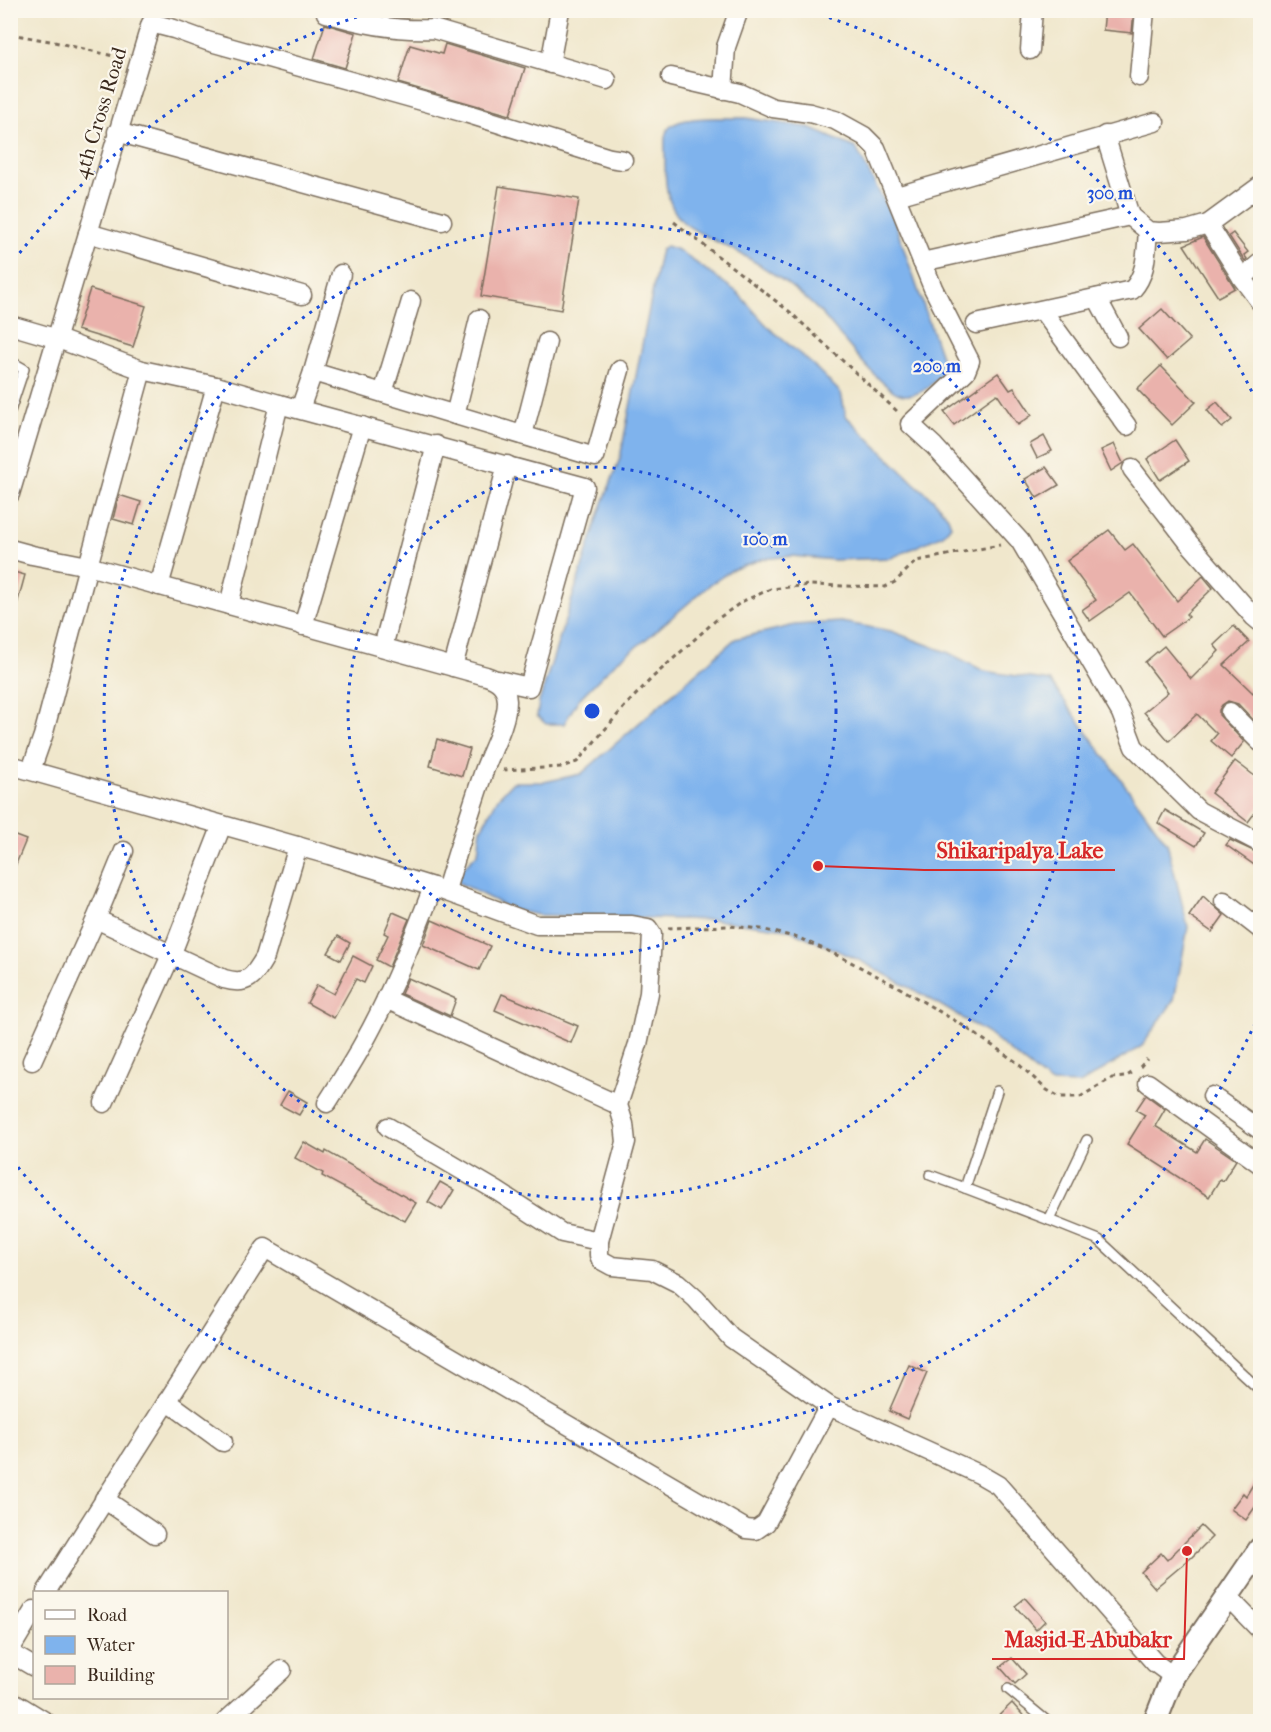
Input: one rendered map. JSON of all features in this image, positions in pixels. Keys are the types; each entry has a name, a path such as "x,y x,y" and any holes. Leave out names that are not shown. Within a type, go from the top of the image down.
{"street":[{"path":"327,10 326,13 366,25 414,30 433,29 607,80"},
{"path":"550,64 560,10"},
{"path":"723,90 726,47 739,10"},
{"path":"1029,50 1033,10"},
{"path":"1139,77 1145,10"},
{"name":"4th Cross Road","path":"10,494 152,17 174,29 207,41 623,160"},
{"path":"671,77 740,93 773,108 810,113 835,120 858,132 876,148 922,262 953,331 970,361 966,371 910,424 934,446 1020,541 1121,713 1134,747 1199,811 1260,843"},
{"path":"897,196 1155,122"},
{"path":"117,132 442,221"},
{"path":"1105,135 1130,216 1148,231 1187,230 1208,224 1260,186"},
{"path":"922,262 1130,216"},
{"path":"1208,224 1260,302"},
{"path":"976,324 1132,290 1139,283 1145,265 1148,231"},
{"path":"88,233 302,295"},
{"path":"1242,278 1260,263"},
{"path":"300,409 341,274"},
{"path":"1097,298 1119,337"},
{"path":"383,393 411,301"},
{"path":"1042,310 1127,426"},
{"path":"455,415 479,320"},
{"path":"10,325 58,339 142,370 216,386 585,487"},
{"path":"523,435 547,342"},
{"path":"31,770 142,370"},
{"path":"10,549 88,566 529,687 620,370"},
{"path":"313,372 595,457"},
{"path":"159,586 216,386"},
{"path":"229,605 279,404"},
{"path":"303,626 362,426"},
{"path":"382,648 436,445"},
{"path":"453,667 507,465"},
{"path":"1132,469 1189,543 1260,622"},
{"path":"327,1103 363,1044 439,889 506,713 507,700 504,688 498,680"},
{"path":"1230,712 1260,742"},
{"path":"10,765 298,846 439,889 537,925 632,925 648,928 652,934 649,993 638,1044 618,1106 624,1124 626,1142 599,1241 601,1260 612,1266 652,1270 678,1283 696,1299 731,1338 829,1406 979,1474 998,1485 1155,1663 1173,1676"},
{"path":"104,1103 172,953 222,825"},
{"path":"96,919 224,979 237,983 247,980 257,971 265,957 298,846"},
{"path":"32,1061 124,851"},
{"path":"1224,901 1260,929"},
{"path":"386,999 618,1106"},
{"path":"1148,1083 1260,1164"},
{"path":"1212,1096 1260,1131"},
{"path":"388,1127 497,1191 562,1233 599,1241"},
{"path":"47,1591 265,1248 746,1529 756,1530 766,1523 829,1406"},
{"path":"167,1401 223,1442"},
{"path":"104,1499 155,1534"},
{"path":"1155,1722 1173,1676 1260,1549"},
{"path":"1228,1597 1260,1630"},
{"path":"33,1612 12,1643 33,1666"},
{"path":"225,1722 282,1670"},
{"path":"10,1700 46,1722"}],"lane":[{"path":"10,362 24,369 10,411"},
{"path":"965,1188 997,1091"},
{"path":"1049,1220 1087,1140"},
{"path":"930,1175 1099,1240 1260,1390"},
{"path":"1008,1689 1048,1722"}],"path":[{"path":"10,34 139,62"},
{"path":"674,222 790,312 910,424"},
{"path":"483,772 561,767 576,762 626,705 688,644 743,601 771,589 809,585 885,587 896,582 916,561 1020,541"},
{"path":"652,934 667,928 729,926 761,929 799,938 900,988 962,1025 1015,1061 1047,1090 1060,1097 1080,1096 1112,1078 1125,1077 1138,1069 1147,1059"}],"water":[{"path":"746,118 807,127 856,148 894,220 946,371 919,393 907,395 892,390 871,371 822,314 801,295 754,262 693,229 676,214 669,198 666,180 665,139 668,129 685,120"},
{"path":"666,246 678,250 737,292 769,328 812,364 841,393 846,416 933,499 948,517 951,525 943,535 891,558 834,560 792,556 762,559 732,570 712,583 616,662 578,700 564,724 546,724 537,716 539,702 600,511 620,458 659,258 661,250"},
{"path":"841,622 891,631 949,653 984,671 1050,681 1167,843 1188,927 1174,1000 1142,1046 1080,1084 1050,1083 987,1033 927,997 857,959 787,929 715,920 538,915 513,910 451,879 478,853 481,829 498,798 513,782 544,782 581,774 735,639 795,625"}],"building":[{"path":"1105,10 1134,10 1132,33 1103,30"},
{"path":"325,24 356,33 345,68 314,59"},
{"path":"445,44 525,68 510,115 398,83 410,45 442,54"},
{"path":"499,186 579,199 561,310 481,296"},
{"path":"1233,233 1248,252 1244,255 1247,259 1245,261 1229,236"},
{"path":"1203,237 1235,288 1218,297 1184,245"},
{"path":"90,289 146,306 133,347 77,330"},
{"path":"1162,309 1190,340 1167,360 1139,329"},
{"path":"1161,366 1196,402 1172,425 1137,389"},
{"path":"998,373 1010,390 1014,388 1032,415 1018,425 997,394 954,425 944,412"},
{"path":"1217,402 1232,420 1222,428 1207,410"},
{"path":"1044,436 1052,451 1037,458 1030,444"},
{"path":"1175,440 1189,461 1160,480 1147,459"},
{"path":"1114,444 1123,463 1111,471 1101,450"},
{"path":"1046,467 1059,485 1037,498 1025,479"},
{"path":"119,495 141,502 134,525 113,519"},
{"path":"1109,530 1125,550 1133,544 1177,601 1203,576 1213,588 1186,614 1189,617 1162,636 1130,593 1090,621 1082,610 1096,600 1067,561"},
{"path":"10,571 25,575 15,612 10,611"},
{"path":"1234,626 1249,642 1224,665 1253,693 1260,685 1260,727 1238,704 1228,701 1222,705 1219,715 1244,742 1231,758 1211,741 1217,734 1197,714 1169,741 1144,712 1168,692 1145,662 1164,646 1191,679 1219,651 1214,645"},
{"path":"437,739 470,749 462,776 430,766"},
{"path":"1235,761 1260,780 1260,806 1248,822 1211,793"},
{"path":"1165,810 1204,833 1196,846 1158,823"},
{"path":"10,834 26,840 11,876 10,876"},
{"path":"1230,840 1260,854 1260,869 1226,845"},
{"path":"1203,896 1224,915 1212,932 1189,916"},
{"path":"393,912 409,919 389,967 376,960 388,935 384,933"},
{"path":"432,920 490,946 479,970 423,945"},
{"path":"338,936 350,943 341,960 328,953"},
{"path":"353,956 372,966 364,983 356,979 334,1018 307,1003 317,985 334,994"},
{"path":"408,978 456,999 450,1016 401,994"},
{"path":"502,994 578,1026 571,1043 495,1010"},
{"path":"288,1091 307,1102 299,1115 280,1105"},
{"path":"1146,1095 1165,1109 1155,1126 1197,1152 1205,1139 1236,1160 1223,1181 1220,1179 1209,1197 1127,1144 1145,1115 1136,1110"},
{"path":"304,1142 325,1154 326,1151 416,1203 405,1221 322,1176 323,1173 295,1158"},
{"path":"440,1182 454,1190 442,1210 428,1202"},
{"path":"909,1365 927,1373 907,1419 889,1411"},
{"path":"1260,1473 1260,1500 1246,1520 1231,1509 1243,1493 1246,1496"},
{"path":"1201,1526 1212,1537 1155,1588 1141,1572 1161,1553 1167,1560"},
{"path":"1025,1598 1045,1621 1036,1630 1015,1606"},
{"path":"1012,1658 1026,1674 1015,1684 1000,1667"},
{"path":"1012,1703 1029,1722 992,1722"}],"place":[{"name":"Shikaripalya Lake","path":"818,866"},
{"name":"Masjid-E-Abubakr","path":"1187,1551"}]}
